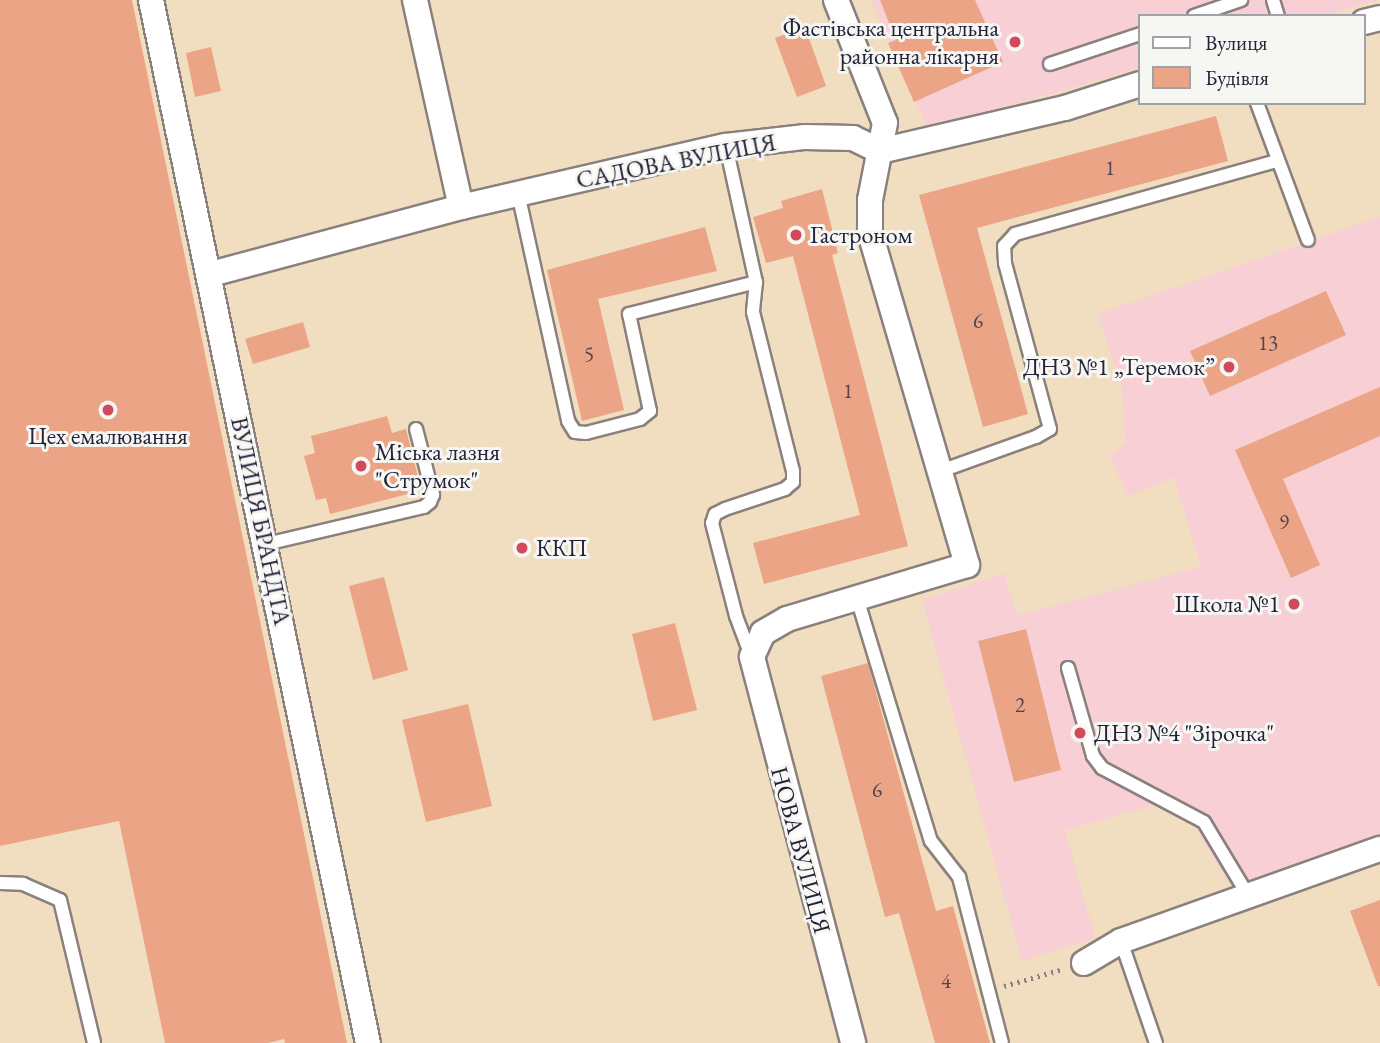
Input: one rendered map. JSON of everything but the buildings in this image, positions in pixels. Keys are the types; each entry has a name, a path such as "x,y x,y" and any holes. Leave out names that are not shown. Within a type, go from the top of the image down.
{"street":[{"name":"ВУЛИЦЯ БРАНДТА","path":"151,0 211,274 369,1043"},
{"path":"415,0 461,207"},
{"path":"839,8 908,145"},
{"path":"752,657 763,633 787,619 967,565 870,233 870,200 884,123 839,8"},
{"path":"880,151 1065,108 1138,85"},
{"name":"САДОВА ВУЛИЦЯ","path":"211,274 461,207 726,146 805,137 853,138 880,151"},
{"name":"НОВА ВУЛИЦЯ","path":"752,657 853,1043"},
{"path":"1084,963 1121,942 1380,849"}],"lane":[{"path":"1200,14 1241,0"},
{"path":"1050,64 1138,35"},
{"path":"1258,105 1308,240"},
{"path":"726,146 756,282 753,312 793,471 793,482 785,489 725,509 715,514 712,523 736,616 752,657"},
{"path":"938,472 1036,438 1050,429 1005,263 1004,246 1015,234 1277,162"},
{"path":"518,193 568,422 575,432 586,433 640,419 650,411 629,314 756,282"},
{"path":"266,544 424,507 433,495 416,429"},
{"path":"857,598 931,841 959,877 1002,1043"},
{"path":"1068,668 1093,756 1102,768 1204,822 1249,897"},
{"path":"0,883 23,884 60,900 94,1043"},
{"path":"1121,942 1156,1043"}],"path":[{"path":"989,991 1084,963"}],"shaded area":[{"name":"Фастівська центральна районна лікарня","path":"871,0 1377,0 1330,14 1138,14 1138,69 928,129"},
{"path":"1380,217 1380,836 1234,891 1194,826 1155,805 1065,830 1095,938 1022,961 922,600 1004,573 1017,615 1201,567 1174,477 1128,496 1110,456 1126,442 1121,384 1098,314"}],"place":[{"name":"Фастівська центральна районна лікарня","path":"1015,42"},
{"name":"Гастроном","path":"796,235"},
{"name":"ДНЗ №1 „Теремок”","path":"1229,367"},
{"name":"Цех емалювання","path":"108,410"},
{"name":"Міська лазня \"Струмок\"","path":"361,466"},
{"name":"ККП","path":"522,548"},
{"name":"Школа №1","path":"1294,604"},
{"name":"ДНЗ №4 \"Зірочка\"","path":"1080,733"}]}
